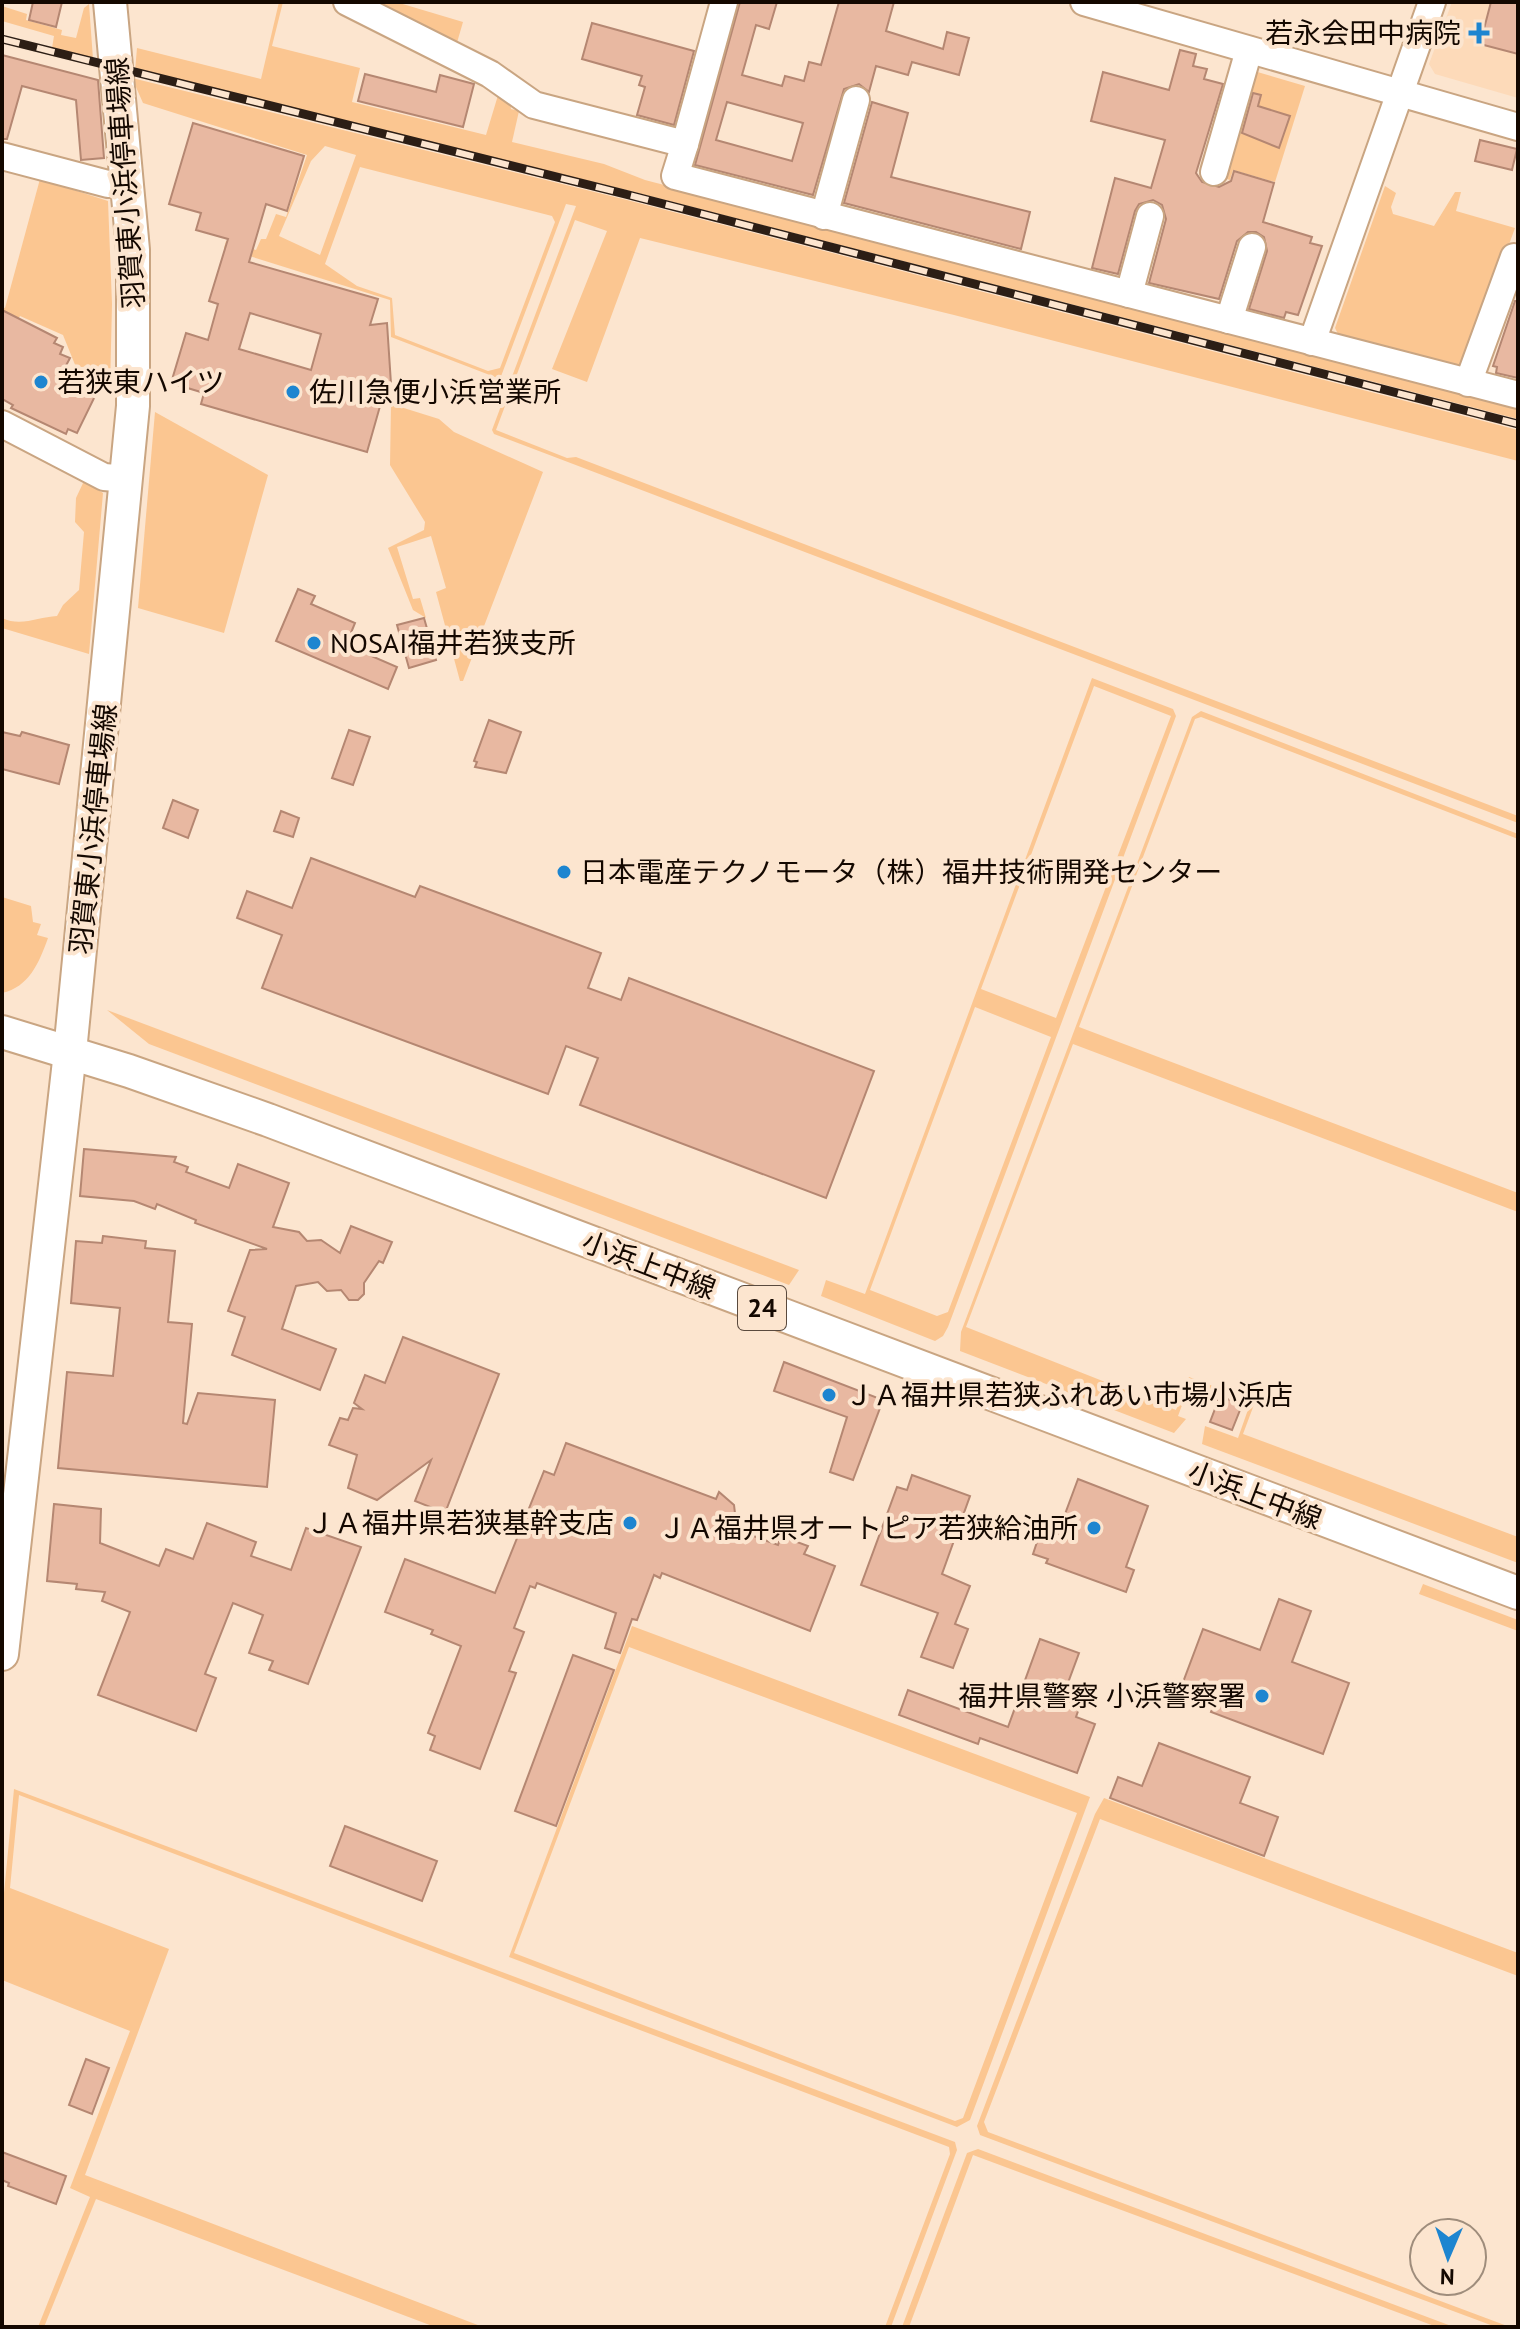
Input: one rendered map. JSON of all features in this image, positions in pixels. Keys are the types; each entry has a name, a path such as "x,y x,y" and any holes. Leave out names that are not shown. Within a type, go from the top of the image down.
{"main road":[{"name":"羽賀東小浜停車場線","path":"2,1654 70,1052 128,479 135,315 128,183 110,2"},
{"name":"小浜上中線","path":"2,1032 70,1052 283,1126 1518,1593"}],"street":[{"path":"347,2 490,74 534,105 685,144"},
{"path":"724,2 675,176 1518,395"},
{"path":"1084,2 1518,127"},
{"path":"1312,342 1432,2"},
{"path":"1214,172 1249,50"},
{"path":"824,216 856,100"},
{"path":"2,156 108,184 128,183"},
{"path":"1129,294 1150,216"},
{"path":"1229,320 1252,247"},
{"path":"1468,383 1517,254"},
{"path":"2,424 104,477 128,479"}],"shaded area":[{"path":"279,2 283,2 272,46 360,68 352,102 486,135 499,92 510,99 511,109 519,111 512,142 604,164 645,180 1518,408 1518,419 626,190 135,71 137,48 261,79"},
{"path":"369,2 396,2 463,22 456,46"},
{"name":"若永会田中病院","path":"1452,2 1518,2 1518,98 1435,74 1429,64"},
{"path":"89,4 93,59 52,48 54,36 2,21 2,6 27,14 26,20 62,30 61,35 76,38 84,8"},
{"path":"1254,71 1305,86 1275,182 1233,170 1230,180 1220,177"},
{"path":"132,78 623,199 1518,430 1518,461 954,315 640,238 587,382 552,369 607,231 575,220 496,430 567,458 576,457 1518,816 1518,823 494,434 492,430 576,206 566,204 500,379 391,337 390,300 224,248 226,241 256,250 261,239 266,239 276,214 286,217 307,155 143,103","holes":["325,146 356,155 320,255 279,236 311,161","360,167 552,216 555,222 500,368 488,371 395,335 392,298 357,286 325,264"]},
{"path":"40,179 108,201 112,304 110,389 80,377 63,335 20,316 17,321 2,325 2,307 5,308"},
{"path":"1385,186 1396,193 1391,207 1393,214 1434,226 1455,192 1461,192 1456,211 1515,228 1466,362 1455,368 1341,340 1335,328"},
{"path":"391,404 439,419 454,432 543,472 463,681 460,681 436,592 446,588 431,536 397,547 413,599 420,598 426,618 413,610 388,548 424,530 425,522 390,465"},
{"path":"155,412 268,475 224,633 138,608"},
{"path":"84,481 103,493 89,654 2,628 2,618 23,622 57,616 63,605 79,590 84,532 75,522 76,498"},
{"path":"1092,678 1173,709 1176,716 948,1327 943,1336 935,1341 821,1296 826,1280 865,1294","holes":["1094,686 1171,716 1056,1018 981,989","975,1007 1051,1037 948,1312 937,1316 870,1290"]},
{"path":"1201,711 1518,834 1518,839 1201,717 1195,719 1079,1027 1518,1193 1518,1212 1073,1044 966,1327 1176,1410 1189,1377 1255,1402 1243,1434 1518,1537 1518,1563 1202,1444 1205,1426 1238,1438 1250,1404 1191,1381 1178,1416 1186,1419 1174,1433 960,1351 961,1332 1192,717"},
{"path":"2,897 31,906 33,922 41,924 37,935 48,938 32,973 19,985 2,993"},
{"path":"107,1010 799,1270 789,1285 149,1044"},
{"path":"1423,1584 1518,1620 1518,1631 1419,1594"},
{"path":"632,1626 1090,1797 970,2120 957,2127 509,1957","holes":["629,1647 1077,1813 963,2118 955,2121 514,1953"]},
{"path":"14,1789 955,2142 957,2150 891,2327 885,2327 950,2154 949,2147 19,1795 10,1888 169,1949 85,2175 483,2327 435,2327 96,2199 44,2327 38,2327 90,2197 70,2188 130,2031 2,1980 2,1914"},
{"path":"1104,1798 1518,1953 1518,1976 1100,1819 984,2122 988,2132 1408,2289 1408,2294 980,2135 977,2126 1095,1814"},
{"path":"978,2149 1454,2327 1437,2327 973,2155 909,2327 902,2327 967,2153"},
{"path":"1415,2297 1430,2297 1510,2327 1496,2327"}],"building":[{"path":"33,2 62,2 56,27 29,20"},
{"path":"740,2 777,2 769,29 756,25 742,75 782,86 785,76 804,81 809,62 821,65 839,2 894,2 886,31 943,49 947,32 969,38 959,75 912,62 908,75 876,66 869,92 859,84 844,89 813,195 695,165","holes":["727,102 803,123 792,161 716,140"]},
{"path":"1491,2 1518,2 1518,54 1480,44"},
{"path":"592,23 694,51 674,125 637,115 645,87 639,85 642,76 582,59"},
{"path":"1180,50 1196,54 1193,66 1207,69 1204,79 1223,84 1196,173 1202,182 1219,187 1231,181 1234,171 1274,183 1263,222 1312,237 1310,243 1322,246 1298,315 1286,312 1284,318 1249,309 1267,251 1264,237 1256,232 1248,232 1237,241 1219,299 1149,283 1166,219 1162,205 1153,200 1139,204 1135,211 1118,274 1092,268 1115,178 1151,188 1165,140 1091,121 1103,72 1169,90"},
{"path":"2,55 98,80 104,158 81,160 76,100 22,86 7,139 2,139"},
{"path":"365,74 436,92 440,75 474,84 463,127 358,101"},
{"path":"1253,93 1261,95 1258,106 1290,116 1279,148 1242,133"},
{"path":"872,102 908,113 891,177 1030,212 1021,249 844,203"},
{"path":"193,123 304,156 287,211 266,204 249,262 378,299 370,325 387,323 391,384 386,385 367,452 201,404 204,393 171,383 186,333 208,340 218,304 209,301 228,239 196,230 201,213 169,204","holes":["250,313 321,334 311,370 239,349"]},
{"path":"1480,140 1517,149 1512,170 1475,161"},
{"path":"1515,301 1518,301 1518,378 1496,373 1497,367 1493,366"},
{"name":"若狭東ハイツ","path":"2,310 57,338 54,343 63,347 60,354 70,358 62,373 98,390 77,433 68,429 66,434 11,408 13,405 2,399"},
{"name":"NOSAI福井若狭支所","path":"298,589 315,596 311,604 355,623 346,645 397,667 388,689 276,641"},
{"path":"424,618 436,660 409,668 397,625"},
{"path":"489,720 521,732 506,773 475,767 477,762 474,761"},
{"path":"349,730 370,737 353,785 332,778"},
{"path":"2,732 20,736 22,732 69,745 59,784 2,769"},
{"path":"173,800 198,810 188,838 163,828"},
{"path":"281,811 299,818 293,837 274,831"},
{"path":"311,858 415,897 420,886 601,953 588,988 621,1000 629,978 874,1071 826,1198 580,1105 598,1058 566,1046 548,1094 262,988 282,935 237,918 247,891 292,908"},
{"path":"84,1149 176,1157 174,1162 188,1167 186,1172 229,1188 238,1164 289,1183 273,1227 299,1232 307,1241 321,1240 340,1253 351,1226 392,1242 383,1263 379,1261 364,1283 364,1294 358,1300 349,1300 341,1290 327,1291 318,1282 296,1286 282,1329 336,1349 320,1390 232,1355 245,1317 228,1311 250,1250 267,1249 195,1223 196,1220 157,1204 155,1209 134,1201 80,1196"},
{"path":"103,1236 146,1241 145,1248 175,1251 168,1322 192,1324 183,1423 187,1424 198,1393 275,1400 267,1487 58,1468 67,1372 113,1376 120,1308 71,1303 76,1241 102,1243"},
{"path":"403,1337 499,1374 445,1513 415,1501 431,1460 377,1500 348,1488 357,1455 329,1445 340,1418 348,1420 353,1408 362,1409 354,1403 365,1375 385,1383"},
{"name":"ＪＡ福井県若狭ふれあい市場小浜店","path":"784,1362 883,1400 853,1480 830,1472 847,1417 774,1391"},
{"path":"1220,1396 1242,1405 1232,1430 1210,1422"},
{"path":"566,1443 716,1499 719,1492 734,1505 737,1530 778,1545 781,1536 808,1546 804,1554 835,1566 810,1631 662,1573 660,1578 654,1575 637,1620 632,1619 620,1653 605,1648 616,1613 537,1583 535,1588 530,1586 514,1628 524,1632 509,1671 516,1673 480,1769 430,1750 435,1736 428,1733 461,1646 431,1634 433,1630 385,1612 405,1559 495,1593 544,1471 554,1475"},
{"path":"912,1475 970,1496 942,1574 970,1586 955,1624 968,1629 953,1668 921,1657 938,1613 861,1585 897,1487 907,1490"},
{"path":"1078,1479 1148,1506 1126,1567 1134,1570 1126,1592 1046,1563 1048,1559 1033,1554 1040,1533 1055,1541"},
{"path":"54,1504 101,1509 100,1543 159,1566 166,1549 193,1559 207,1523 256,1542 251,1556 291,1570 306,1528 361,1547 308,1684 269,1670 273,1661 249,1653 263,1615 233,1603 205,1674 216,1678 196,1731 98,1695 130,1612 102,1601 105,1592 76,1589 77,1584 47,1581"},
{"path":"1279,1599 1311,1611 1292,1662 1349,1683 1323,1754 1211,1712 1217,1698 1182,1685 1203,1629 1260,1650"},
{"path":"1040,1639 1079,1653 1065,1691 1083,1697 1076,1717 1095,1724 1077,1773 980,1738 978,1744 899,1715 908,1690 1008,1727"},
{"path":"573,1655 614,1670 556,1826 515,1811"},
{"path":"1159,1743 1250,1777 1240,1803 1278,1817 1264,1856 1110,1798 1118,1777 1142,1786"},
{"path":"345,1826 437,1861 422,1901 330,1866"},
{"path":"86,2059 109,2068 92,2114 69,2105"},
{"path":"2,2152 66,2176 56,2204 8,2186 9,2183 2,2180"}],"railway":[{"path":"2,39 625,194 1518,424"}],"place":[{"name":"若永会田中病院","path":"1479,33"},
{"name":"若狭東ハイツ","path":"41,382"},
{"name":"佐川急便小浜営業所","path":"293,392"},
{"name":"NOSAI福井若狭支所","path":"314,643"},
{"name":"日本電産テクノモータ（株）福井技術開発センター","path":"564,872"},
{"name":"ＪＡ福井県若狭ふれあい市場小浜店","path":"829,1395"},
{"name":"ＪＡ福井県若狭基幹支店","path":"630,1523"},
{"name":"ＪＡ福井県オートピア若狭給油所","path":"1094,1528"},
{"name":"福井県警察 小浜警察署","path":"1262,1696"}]}
